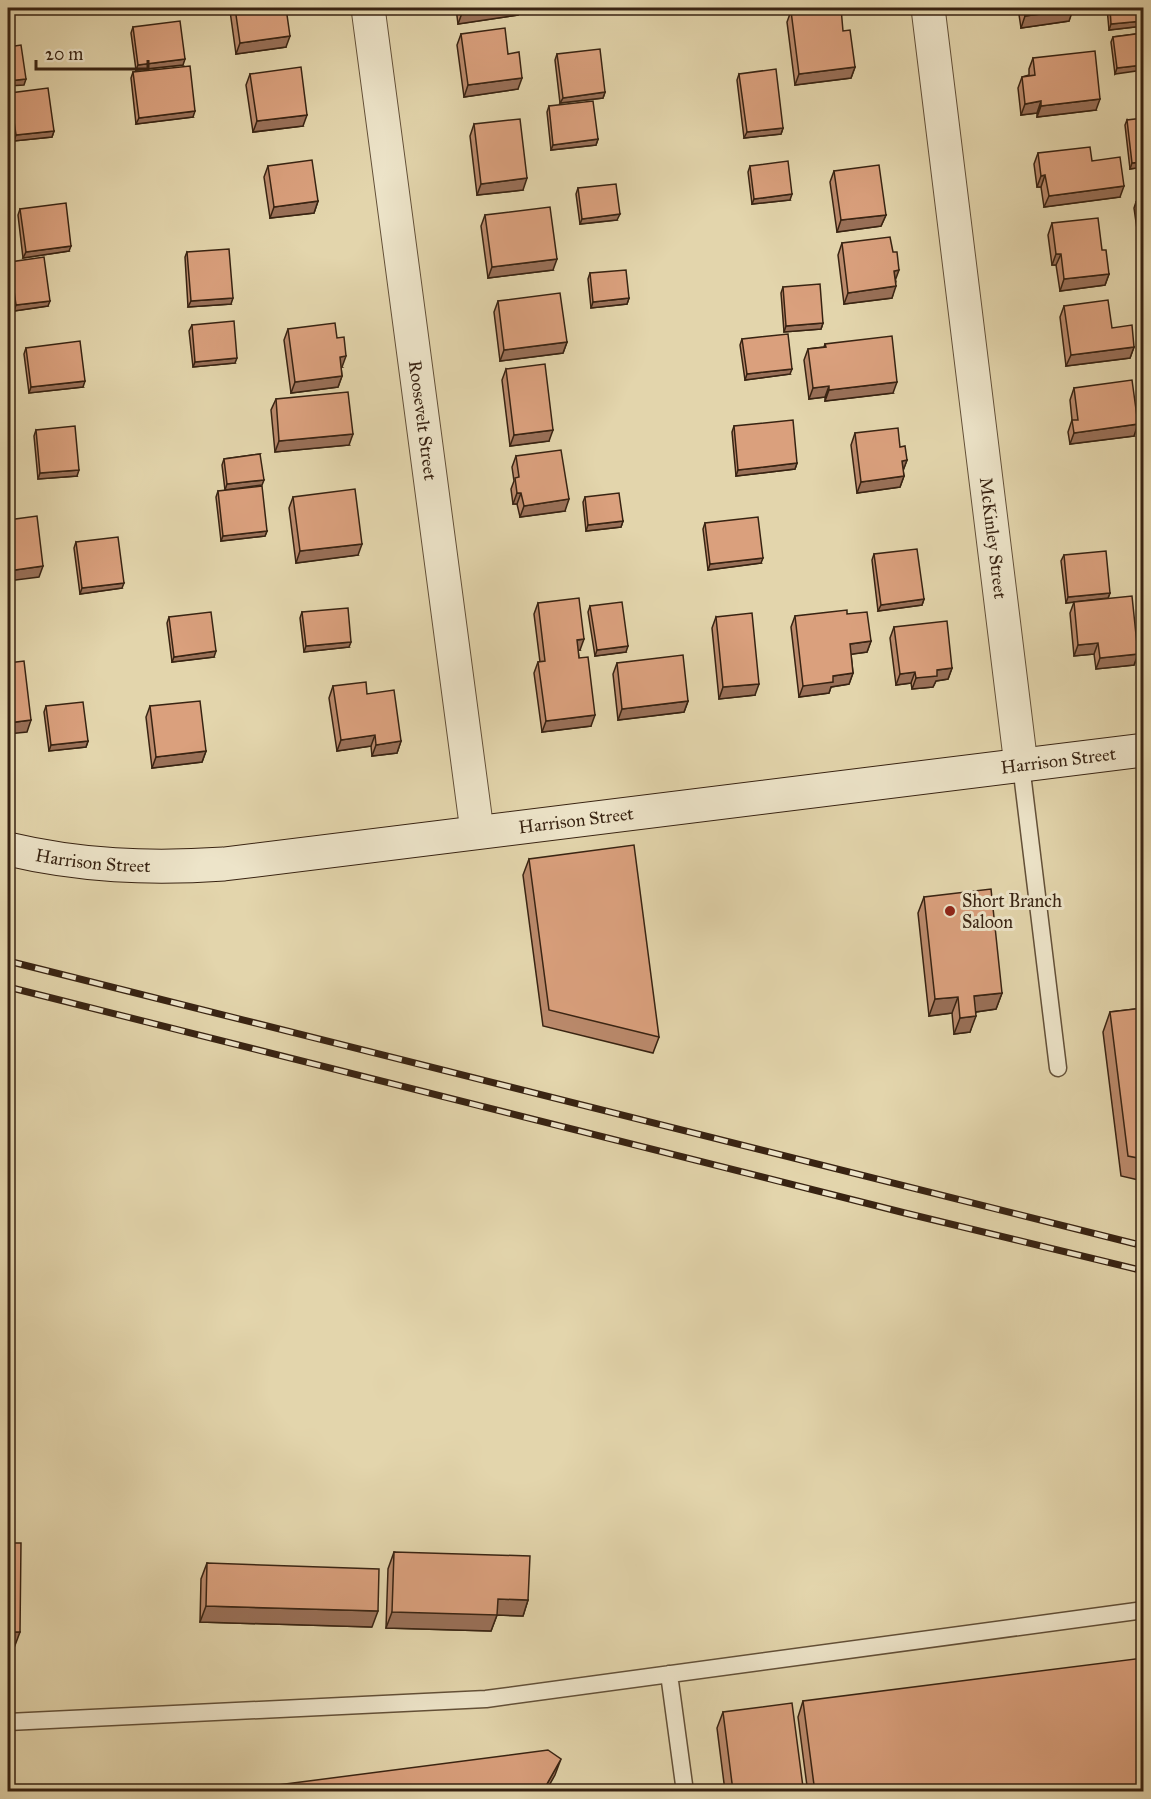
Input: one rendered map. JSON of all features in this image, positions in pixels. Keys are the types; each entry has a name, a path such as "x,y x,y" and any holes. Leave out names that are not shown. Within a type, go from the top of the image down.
{"street":[{"name":"Roosevelt Street","path":"368,8 477,831"},
{"name":"McKinley Street","path":"928,8 1021,765"},
{"name":"Harrison Street","path":"8,849 46,858 105,866 164,868 224,864 1143,750"}],"lane":[{"name":"McKinley Street","path":"1021,765 1058,1068"},
{"path":"8,1722 486,1699 1143,1610"},
{"path":"669,1674 685,1791"}],"building":[{"path":"235,8 286,8 290,36 240,43"},
{"path":"462,8 499,8 462,13"},
{"path":"841,8 843,31 850,30 855,67 799,74 791,11"},
{"path":"1024,8 1072,8 1073,10 1025,16"},
{"path":"1110,8 1143,8 1143,21 1111,24"},
{"path":"180,21 185,59 138,65 133,27"},
{"path":"505,28 508,54 519,52 522,78 468,85 461,34"},
{"path":"1143,33 1143,65 1117,68 1113,37"},
{"path":"21,45 26,79 8,81 8,47"},
{"path":"600,49 605,92 563,98 557,54"},
{"path":"1095,51 1100,99 1041,106 1041,101 1025,104 1022,77 1035,75 1033,58"},
{"path":"190,66 195,111 139,118 133,72"},
{"path":"301,67 307,115 257,121 250,74"},
{"path":"776,69 783,128 747,132 739,74"},
{"path":"48,88 54,131 16,135 10,93"},
{"path":"593,101 598,139 553,145 549,106"},
{"path":"1143,118 1143,162 1132,163 1127,120"},
{"path":"520,119 527,178 481,184 474,124"},
{"path":"1090,147 1092,161 1120,157 1124,186 1049,196 1045,175 1041,176 1038,153"},
{"path":"312,160 318,201 274,207 268,166"},
{"path":"788,161 792,194 754,199 750,166"},
{"path":"879,165 886,215 841,220 834,171"},
{"path":"616,184 620,214 582,219 578,188"},
{"path":"1136,202 1143,202 1143,251"},
{"path":"66,203 71,246 26,252 20,209"},
{"path":"550,207 557,259 492,267 485,215"},
{"path":"1098,218 1102,250 1106,250 1109,274 1064,279 1061,254 1056,254 1052,223"},
{"path":"890,237 893,252 897,252 899,270 894,271 896,286 848,293 842,243"},
{"path":"229,249 233,298 191,301 187,252"},
{"path":"44,257 50,301 16,305 10,262"},
{"path":"626,270 629,298 593,302 590,273"},
{"path":"820,284 823,323 786,326 783,287"},
{"path":"560,293 567,342 504,350 498,301"},
{"path":"1108,300 1112,328 1132,325 1134,347 1071,355 1064,306"},
{"path":"234,321 237,358 195,362 192,325"},
{"path":"335,323 337,338 344,337 346,356 340,357 342,376 295,382 288,329"},
{"path":"788,334 792,369 747,374 742,339"},
{"path":"892,336 897,382 829,390 829,386 813,388 808,349 826,347 825,344"},
{"path":"80,341 85,381 31,387 26,348"},
{"path":"545,364 553,430 514,435 506,369"},
{"path":"1132,380 1138,424 1074,433 1072,420 1078,420 1074,388"},
{"path":"348,392 353,434 279,441 276,399"},
{"path":"793,420 797,463 738,470 734,426"},
{"path":"75,426 79,470 40,473 36,430"},
{"path":"898,428 900,447 905,446 907,460 902,461 904,476 861,482 855,433"},
{"path":"561,450 569,499 524,506 521,493 517,493 515,478 519,477 516,456"},
{"path":"260,454 264,480 227,484 224,459"},
{"path":"262,486 267,531 223,536 218,491"},
{"path":"355,489 362,544 300,551 293,497"},
{"path":"619,493 623,521 588,525 585,497"},
{"path":"37,516 43,566 8,571 8,520"},
{"path":"758,517 763,558 710,564 705,523"},
{"path":"118,537 124,583 82,588 76,542"},
{"path":"917,549 924,599 881,605 874,554"},
{"path":"1106,551 1110,593 1068,597 1064,555"},
{"path":"1132,596 1138,654 1100,658 1098,643 1078,645 1074,602"},
{"path":"579,598 584,639 577,640 579,658 588,657 595,715 546,721 538,662 545,661 538,603"},
{"path":"622,602 628,646 597,650 590,606"},
{"path":"348,608 351,642 306,646 302,612"},
{"path":"847,610 847,614 867,612 871,641 850,644 853,673 833,676 833,682 803,686 795,616"},
{"path":"211,612 216,651 174,657 169,617"},
{"path":"752,613 759,684 723,687 716,617"},
{"path":"947,621 952,668 937,670 937,676 916,678 915,672 900,674 894,627"},
{"path":"683,655 688,701 622,709 617,663"},
{"path":"24,661 31,720 8,723 8,663"},
{"path":"366,682 367,694 394,690 401,741 376,745 375,735 341,740 333,686"},
{"path":"200,701 206,751 156,757 150,706"},
{"path":"83,702 88,741 51,745 46,706"},
{"path":"634,845 659,1037 549,1010 529,859"},
{"path":"991,889 1002,993 974,996 976,1016 960,1018 958,997 935,999 924,897"},
{"path":"1143,1008 1143,1159 1128,1156 1110,1012"},
{"path":"8,1543 21,1543 20,1632 8,1632"},
{"path":"394,1552 530,1556 528,1600 498,1599 497,1615 392,1612"},
{"path":"207,1563 379,1569 378,1611 206,1606"},
{"path":"1143,1658 1143,1791 733,1791 723,1712 792,1703 803,1787 814,1785 803,1701"},
{"path":"548,1750 561,1759 543,1791 268,1791 270,1786"}],"railway":[{"path":"8,961 1144,1246"},
{"path":"8,987 1144,1271"}],"place":[{"name":"Short Branch Saloon","path":"950,911"}]}
